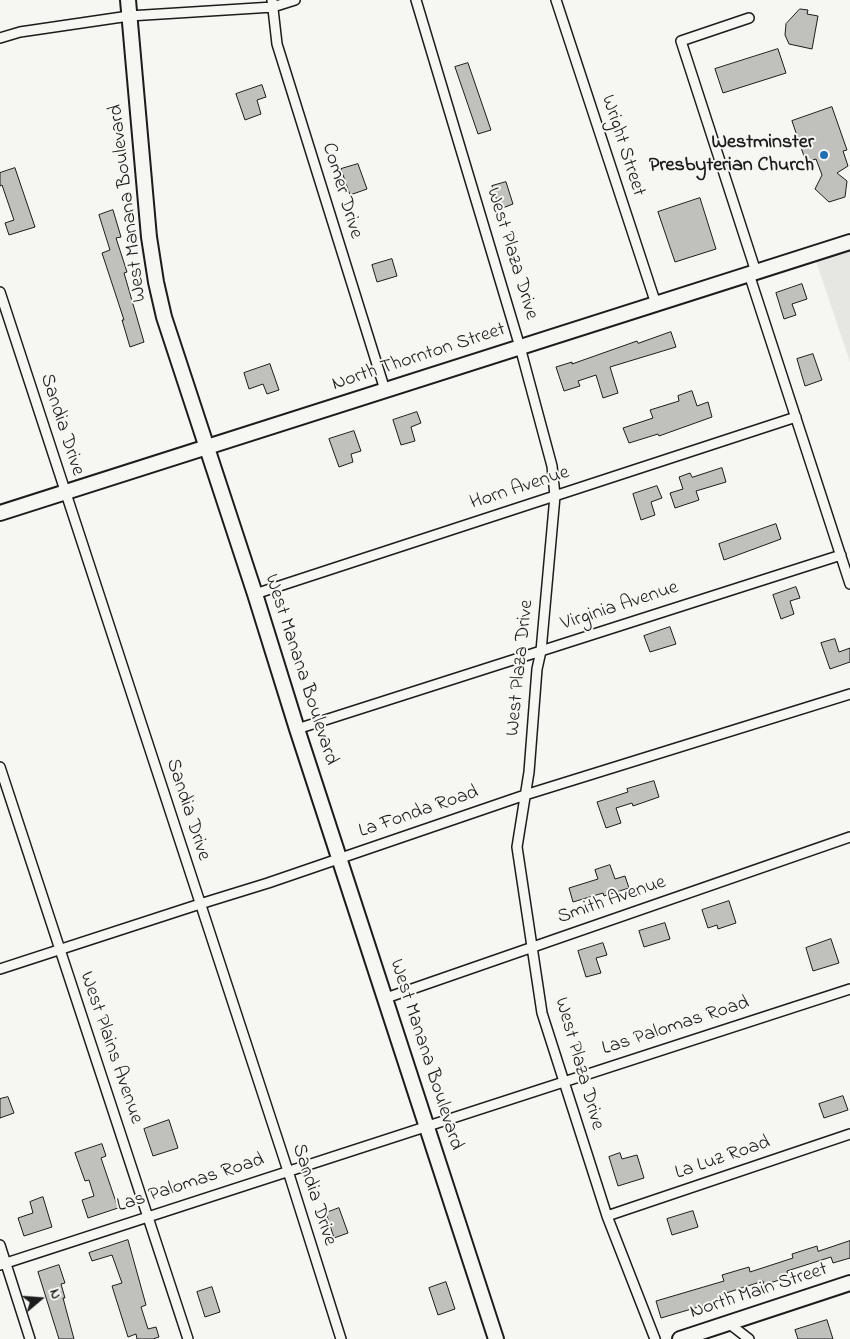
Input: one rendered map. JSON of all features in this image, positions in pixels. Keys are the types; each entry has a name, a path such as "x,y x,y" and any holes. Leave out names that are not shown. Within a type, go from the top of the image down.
{"street":[{"name":"West Manana Boulevard","path":"128,0 148,227 156,282 164,317 496,1339"},
{"path":"0,38 20,32 129,16 295,0"},
{"name":"West Plaza Drive","path":"416,0 520,347 552,466 555,496 541,650 537,669 528,772 517,847 542,1013 607,1216 654,1339"},
{"name":"Wright Street","path":"556,0 656,304"},
{"name":"Comer Drive","path":"272,3 277,44 385,390"},
{"path":"749,18 681,41 796,417 850,584"},
{"name":"North Thornton Street","path":"0,513 850,242"},
{"name":"Sandia Drive","path":"0,292 341,1339"},
{"name":"Horn Avenue","path":"255,594 796,417"},
{"name":"Virginia Avenue","path":"297,729 840,555"},
{"name":"La Fonda Road","path":"0,969 268,883 525,795 850,694"},
{"name":"West Plains Avenue","path":"0,767 188,1339"},
{"name":"Smith Avenue","path":"386,998 850,837"},
{"name":"Las Palomas Road","path":"3,1264 850,989"},
{"name":"La Luz Road","path":"607,1216 850,1134"},
{"path":"0,1244 3,1264 30,1339"},
{"name":"North Main Street","path":"680,1339 850,1283"},
{"path":"727,1322 749,1339"}],"shaded area":[{"path":"850,251 850,362 816,261"}],"building":[{"path":"800,9 808,10 807,14 818,16 812,49 789,44 785,35 786,24"},
{"path":"778,49 786,73 723,93 715,69"},
{"path":"468,63 491,130 478,134 455,67"},
{"path":"262,85 266,97 257,100 261,114 245,120 236,94"},
{"name":"Westminster Presbyterian Church","path":"832,107 847,150 843,151 848,166 837,173 847,181 845,197 829,202 815,189 822,175 816,159 806,162 792,121"},
{"path":"358,164 367,189 350,195 341,169"},
{"path":"15,168 35,227 9,235 5,223 14,220 2,185 0,186 0,173"},
{"path":"506,182 513,204 500,209 492,186"},
{"path":"700,198 716,249 675,262 658,212"},
{"path":"113,210 121,237 116,238 127,272 124,273 144,342 130,347 122,320 124,320 102,253 110,250 99,215"},
{"path":"392,259 397,276 377,282 372,265"},
{"path":"802,284 807,299 792,304 796,315 784,319 776,293"},
{"path":"671,332 676,347 610,367 618,393 603,398 596,375 578,381 580,386 564,391 556,367 572,362 572,364 637,341 638,343"},
{"path":"813,354 822,380 805,386 797,359"},
{"path":"270,364 279,390 267,394 263,384 249,389 244,373"},
{"path":"692,391 697,406 708,402 712,417 659,436 658,434 629,443 623,428 653,418 650,410 679,401 678,396"},
{"path":"417,412 421,423 411,427 415,441 401,445 393,420"},
{"path":"354,431 361,451 351,454 353,462 339,467 329,439"},
{"path":"722,468 726,482 696,491 699,500 675,508 670,493 683,489 679,477 690,473 692,477"},
{"path":"657,486 662,498 651,502 655,515 641,520 633,494"},
{"path":"776,524 781,539 724,560 719,544"},
{"path":"796,587 800,598 790,601 794,614 781,619 773,595"},
{"path":"670,627 676,644 650,652 644,636"},
{"path":"835,639 839,652 850,648 850,662 830,669 821,643"},
{"path":"654,781 659,797 633,806 632,803 616,808 621,823 606,828 597,802 628,792 627,789"},
{"path":"610,865 615,879 625,876 629,888 604,896 603,893 573,902 569,888 598,879 595,870"},
{"path":"729,901 736,923 718,929 717,925 708,928 702,910"},
{"path":"665,923 670,939 644,947 639,931"},
{"path":"831,939 839,963 813,971 806,948"},
{"path":"603,943 607,955 596,958 601,973 586,977 578,951"},
{"path":"843,1096 848,1110 824,1118 819,1104"},
{"path":"8,1097 14,1113 0,1118 0,1099"},
{"path":"169,1120 178,1148 153,1156 144,1129"},
{"path":"102,1144 106,1156 101,1158 118,1208 88,1218 82,1200 94,1196 89,1180 85,1181 75,1153"},
{"path":"620,1153 622,1159 637,1155 644,1178 618,1186 609,1157"},
{"path":"43,1197 52,1227 24,1236 18,1218 33,1213 30,1202"},
{"path":"339,1208 348,1233 334,1238 326,1213"},
{"path":"693,1211 698,1227 672,1235 667,1219"},
{"path":"128,1240 146,1305 141,1307 148,1329 156,1327 159,1337 153,1339 137,1339 136,1334 128,1337 112,1286 122,1283 112,1255 92,1261 89,1253"},
{"path":"850,1241 850,1258 833,1263 831,1257 787,1271 788,1277 764,1285 763,1281 720,1295 722,1300 661,1318 656,1301 724,1281 722,1275 749,1267 750,1272 793,1258 792,1254 817,1246 818,1251"},
{"path":"59,1265 65,1283 61,1284 65,1298 63,1298 74,1339 59,1339 38,1272"},
{"path":"446,1282 455,1309 438,1315 429,1288"},
{"path":"212,1287 220,1312 205,1317 197,1292"},
{"path":"827,1320 833,1339 798,1339 795,1330"}],"place":[{"name":"Westminster Presbyterian Church","path":"824,155"}]}
